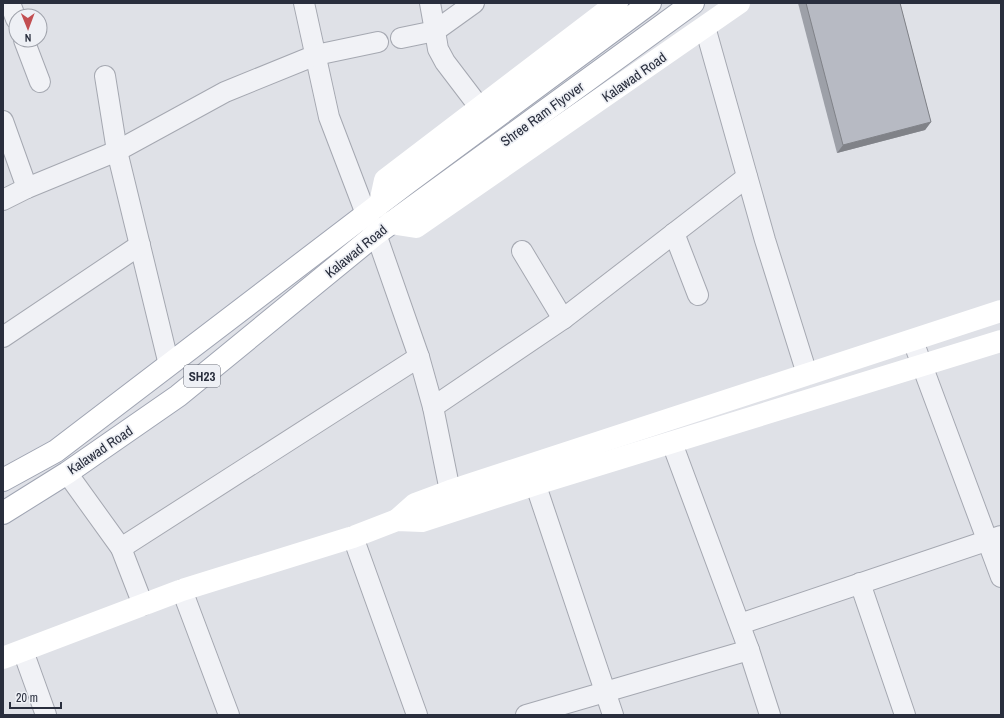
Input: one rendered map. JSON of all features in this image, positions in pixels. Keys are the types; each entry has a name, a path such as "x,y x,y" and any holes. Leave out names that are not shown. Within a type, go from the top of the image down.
{"street":[{"path":"304,3 329,117 383,229 434,407 450,491"},
{"path":"430,3 438,49 445,62 480,108"},
{"path":"401,38 435,31 474,3"},
{"name":"Kalawad Road","path":"3,480 56,451 373,209 384,180 617,3"},
{"name":"Shree Ram Flyover","path":"373,209 650,3"},
{"name":"Shree Ram Flyover","path":"383,229 693,3"},
{"name":"Kalawad Road","path":"3,513 67,473 178,396 383,229 416,227 739,3"},
{"path":"705,27 747,176 807,374"},
{"path":"3,200 27,188 116,151 225,92 316,55 378,42"},
{"path":"27,48 40,82"},
{"path":"105,76 116,151 169,365"},
{"path":"3,121 27,188"},
{"path":"434,407 563,319 747,176"},
{"path":"674,233 698,294"},
{"path":"3,338 140,245"},
{"path":"522,251 563,319"},
{"path":"397,520 422,521 533,474 807,374 913,341 1001,311"},
{"path":"913,341 994,538 1001,577"},
{"path":"3,658 182,590 353,536 397,520 415,504 450,491 672,443 1001,341"},
{"path":"120,548 419,356"},
{"path":"672,443 740,624 770,715"},
{"path":"67,473 120,548 143,605"},
{"path":"533,474 613,715"},
{"path":"353,536 417,715"},
{"path":"740,624 994,538"},
{"path":"860,583 905,715"},
{"path":"182,590 229,715"},
{"path":"526,715 749,650"},
{"path":"23,651 46,715"}],"building":[{"path":"806,3 900,3 931,122 843,145"}]}
